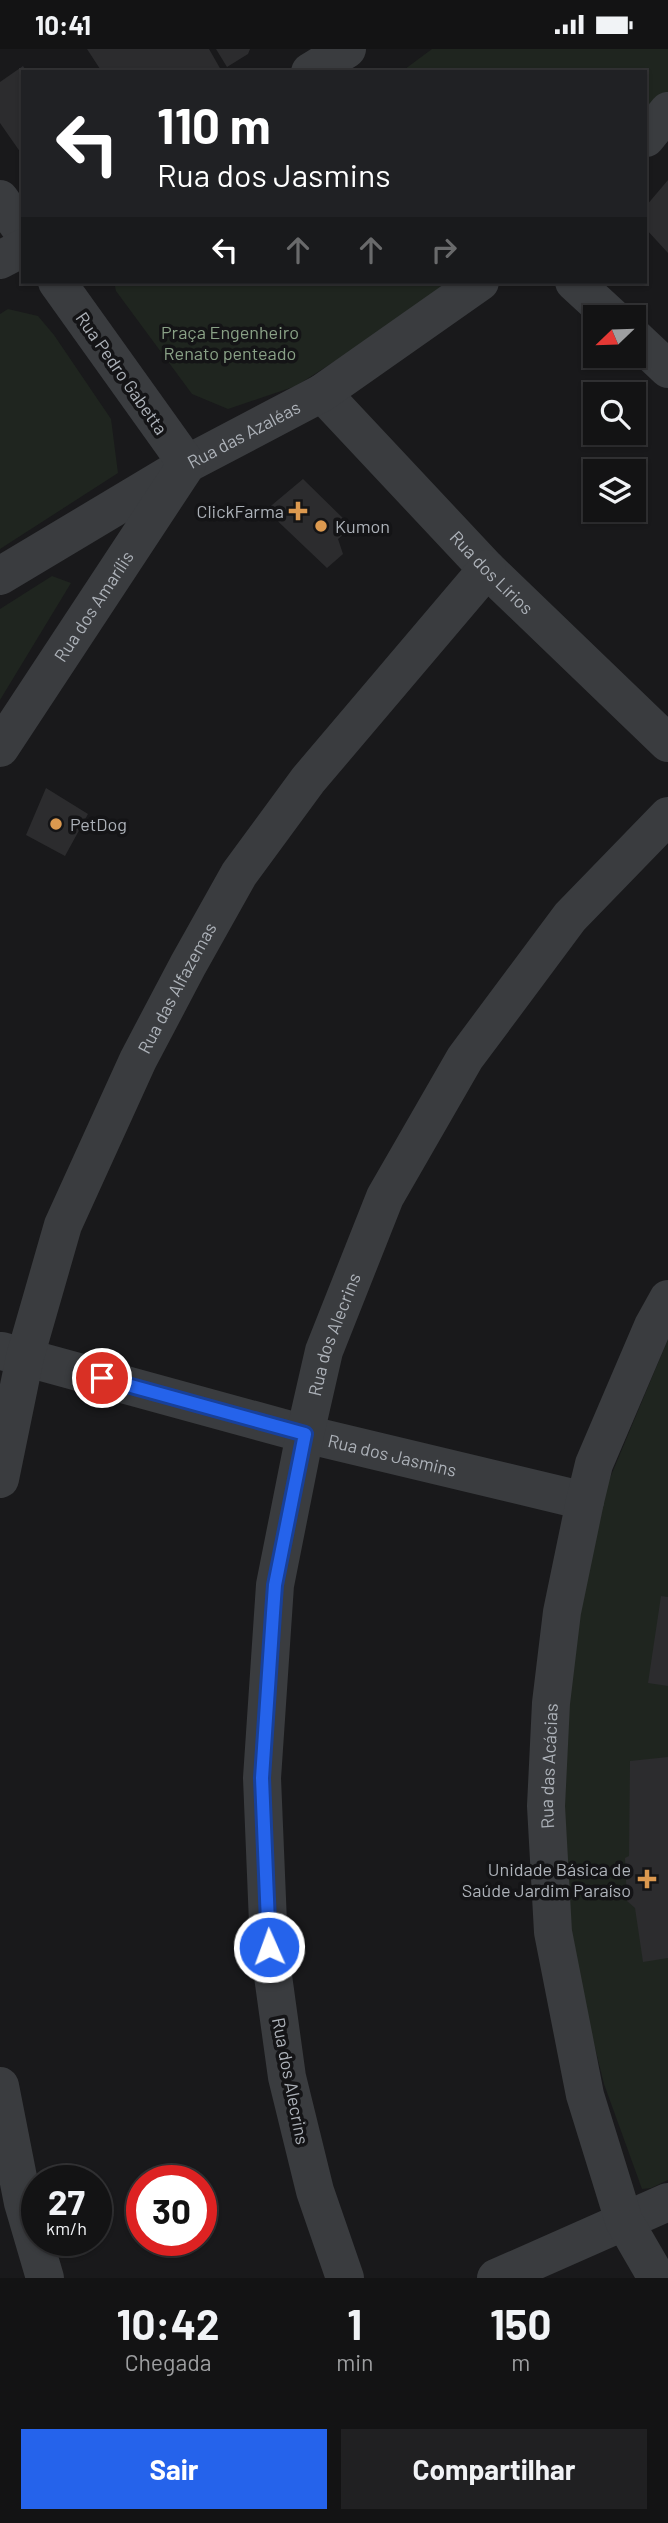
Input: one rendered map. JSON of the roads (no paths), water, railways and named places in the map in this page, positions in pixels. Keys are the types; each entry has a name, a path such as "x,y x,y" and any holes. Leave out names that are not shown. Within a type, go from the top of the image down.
{"street":[{"path":"313,70 345,50"},
{"path":"647,137 668,111"},
{"path":"0,199 21,229"},
{"path":"0,260 21,249"},
{"name":"Rua Pedro Gabetta","path":"58,284 187,464"},
{"name":"Rua das Azaléas","path":"0,576 187,464 322,393 477,284"},
{"path":"576,284 599,305"},
{"path":"646,348 668,369"},
{"name":"Rua dos Lírios","path":"322,393 487,569 668,743"},
{"name":"Rua dos Amarílis","path":"0,748 187,464"},
{"name":"Rua das Alfazemas","path":"0,1479 13,1354 63,1225 138,1060 188,965 239,874 308,780 487,569"},
{"name":"Rua dos Alecrins","path":"345,2278 315,2191 287,2077 269,1947 262,1778 274,1599 305,1434 324,1351 385,1197 458,1070 570,918 668,816"},
{"name":"Rua das Acácias","path":"657,2278 624,2221 585,2095 553,1931 547,1806 551,1703 567,1581 585,1501 594,1464 653,1326 668,1299"},
{"name":"Rua dos Jasmins","path":"13,1354 305,1434 585,1501"},
{"path":"0,2086 23,2203 45,2278"},
{"path":"496,2278 668,2202"}],"place":[{"name":"ClickFarma","path":"298,511"},
{"name":"Kumon","path":"321,526"},
{"name":"PetDog","path":"56,824"},
{"name":"Unidade Básica de Saúde Jardim Paraíso","path":"647,1879"}],"park label":[{"name":"Praça Engenheiro Renato penteado","path":"230,342"}]}
